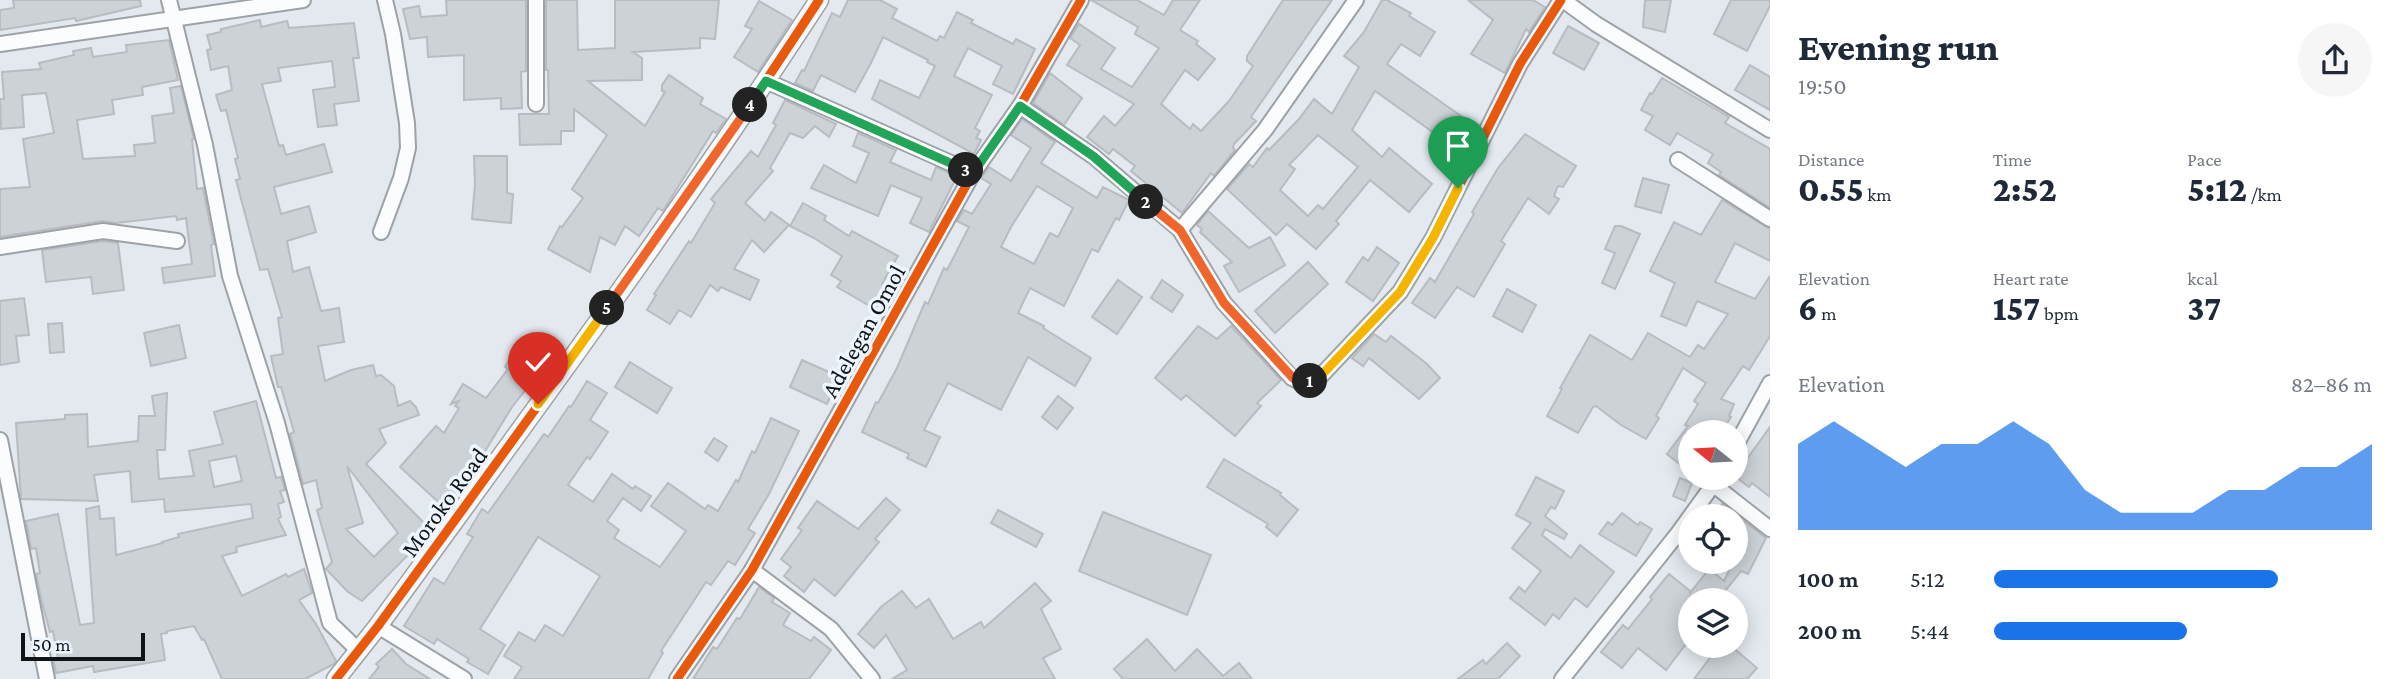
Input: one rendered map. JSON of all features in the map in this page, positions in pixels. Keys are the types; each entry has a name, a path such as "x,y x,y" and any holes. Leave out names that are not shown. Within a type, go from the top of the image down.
{"street":[{"path":"169,0 205,145 230,276 277,423 330,623 359,651"},
{"path":"0,44 303,0"},
{"path":"381,232 401,178 408,148 407,123 395,45 385,0"},
{"path":"536,0 536,104"},
{"name":"Moroko Road","path":"336,679 378,626 636,268 819,0"},
{"name":"Adelegan Omol","path":"677,679 752,570 973,173 1020,106 1081,0"},
{"path":"1180,230 1265,131 1356,0"},
{"path":"1020,106 1093,156 1180,230 1224,303 1293,378 1300,382 1316,381 1400,292 1433,238 1520,64 1562,0 1595,24 1770,130"},
{"path":"766,81 973,173"},
{"path":"1678,160 1770,219"},
{"path":"0,247 103,231 177,241"},
{"path":"1748,423 1770,383"},
{"path":"0,440 47,679"},
{"path":"1562,679 1710,490"},
{"path":"1725,490 1770,529"},
{"path":"752,570 831,629 872,679"},
{"path":"378,626 464,679"}],"building":[{"path":"13,0 140,0 141,6 76,21 75,18 0,30 0,10 14,8"},
{"path":"446,0 526,0 526,71 521,72 522,108 501,109 501,98 464,100 464,55 428,57 427,37 410,39 403,9 419,6 421,17 447,15"},
{"path":"546,0 577,0 578,50 615,48 615,0 719,0 715,39 700,38 700,48 633,52 642,58 642,80 588,81 645,126 665,92 662,91 662,85 669,75 703,98 700,104 726,119 716,133 713,131 663,211 658,208 639,236 625,226 615,245 600,237 590,272 548,249 560,226 562,227 583,198 572,189 607,135 574,109 574,131 561,131 561,144 520,145 519,114 549,114"},
{"path":"848,0 880,0 897,9 892,18 937,41 940,36 944,38 957,12 973,20 971,23 1013,44 1016,39 1035,49 1013,94 993,84 1002,66 968,48 954,76 992,95 975,128 980,131 976,138 981,140 974,154 872,99 880,80 919,98 935,66 883,37 855,92 821,75 813,91 795,83 802,70 804,71 832,13 840,17"},
{"path":"1091,0 1137,0 1164,15 1173,0 1200,0 1180,30 1198,41 1196,44 1215,59 1198,80 1185,70 1161,104 1190,129 1193,124 1201,131 1229,101 1253,66 1247,61 1247,56 1283,0 1332,0 1251,117 1256,121 1234,144 1235,150 1214,176 1211,173 1182,213 1131,171 1135,166 1113,149 1109,154 1087,137 1104,116 1115,126 1134,104 1067,65 1080,45 1070,38 1079,24 1115,48 1101,69 1132,87 1159,48 1135,34 1138,27"},
{"path":"1382,0 1387,0 1411,13 1409,16 1435,32 1420,56 1401,44 1387,64 1461,116 1444,140 1375,91 1352,130 1382,157 1389,148 1432,184 1409,212 1370,180 1336,221 1339,224 1316,249 1287,224 1276,235 1227,189 1249,164 1253,167 1267,148 1269,150 1299,119 1314,99 1332,114 1359,67 1344,56 1364,32","holes":["1318,135 1358,167 1323,209 1318,205 1308,216 1280,190 1295,169 1289,165"]},
{"path":"1468,0 1533,0 1545,7 1529,32 1526,29 1505,73 1471,54 1493,20"},
{"path":"1645,0 1671,0 1665,32 1643,27"},
{"path":"1731,0 1770,0 1770,6 1747,51 1714,34"},
{"path":"759,1 792,20 758,72 734,57 752,29 745,26"},
{"path":"260,20 261,27 287,21 289,28 354,23 359,58 353,58 359,101 334,104 337,125 318,127 313,90 335,87 332,61 278,68 281,81 262,84 279,146 283,145 286,155 324,144 332,172 274,187 281,214 309,206 316,232 287,241 293,272 309,267 321,311 339,308 344,342 318,346 325,381 351,370 373,365 376,376 381,375 394,386 398,406 410,401 419,415 379,429 386,443 366,464 432,531 362,601 348,592 326,569 332,562 317,510 322,508 316,480 303,484 290,434 294,432 281,387 278,387 271,356 283,354 278,318 282,317 268,269 260,270 236,180 240,179 235,159 238,158 226,110 221,111 216,95 232,90 228,66 211,70 207,50 211,49 207,35 221,32 221,29","holes":["347,466 398,533 374,557 346,529 363,523"]},
{"path":"1568,26 1599,43 1584,70 1553,53"},
{"path":"169,40 178,80 142,87 143,95 112,100 114,114 77,120 83,159 135,156 134,145 155,143 152,116 174,113 170,88 181,86 194,139 197,189 203,188 214,244 211,245 215,276 164,283 162,268 192,264 186,218 177,220 176,216 116,223 102,221 0,237 0,189 30,187 23,139 54,133 46,93 22,95 24,127 1,129 0,99 4,99 2,72 41,69 39,63 74,55 73,51 91,48 93,57 127,52 126,45"},
{"path":"1750,65 1770,77 1770,110 1735,90"},
{"path":"1050,73 1082,98 1064,125 1033,103"},
{"path":"1662,78 1729,117 1725,123 1770,149 1770,208 1719,175 1721,172 1708,163 1713,154 1677,133 1670,145 1645,130 1653,116 1641,110"},
{"path":"785,100 836,124 829,137 815,126 803,138 790,133 770,168 773,171 745,203 765,221 771,212 789,225 764,252 752,240 734,269 759,280 750,300 721,287 718,291 710,285 691,317 679,310 670,324 647,310 656,295 654,294 689,241 691,243 715,203 711,199 751,151 758,157 776,125 773,123"},
{"path":"1022,119 1055,142 1041,163 1097,198 1103,187 1129,200 1098,252 1092,249 1064,306 1030,288 1018,313 1044,326 1043,328 1091,358 1075,386 1028,357 1001,410 948,383 924,430 940,437 926,467 907,458 909,454 862,432 876,402 878,403 897,368 925,302 928,304 944,268 947,270 969,227 957,221 964,210 972,214 991,184 981,178 989,167 1011,181 1031,148 1011,135","holes":["1037,186 1073,208 1058,237 1050,233 1034,264 1001,247"]},
{"path":"858,133 896,150 890,162 931,180 936,167 957,176 929,232 910,223 922,198 891,185 878,216 811,188 824,165 856,183 869,153 853,146"},
{"path":"1525,134 1576,166 1563,187 1558,186 1554,196 1559,199 1549,214 1528,198 1501,241 1505,244 1474,297 1457,287 1435,318 1412,303 1430,278 1435,282 1498,168"},
{"path":"474,156 507,156 507,193 513,194 511,223 472,219"},
{"path":"1643,178 1669,185 1661,213 1635,206"},
{"path":"1722,200 1770,229 1770,261 1735,243 1715,282 1755,299 1770,276 1770,336 1749,370 1743,366 1721,399 1734,404 1729,420 1688,420 1698,404 1694,401 1706,383 1683,368 1646,439 1596,406 1578,433 1547,416 1590,335 1632,360 1648,333 1690,357 1698,345 1704,349 1728,314 1697,301 1686,326 1661,316 1675,283 1650,271 1674,222 1701,235"},
{"path":"803,203 826,216 824,220 849,236 852,231 898,256 882,284 889,288 875,309 837,287 841,281 831,275 842,256 790,226"},
{"path":"1208,211 1249,248 1270,237 1285,265 1239,292 1224,266 1232,262 1200,232 1202,229 1197,225"},
{"path":"1615,226 1640,234 1615,289 1602,283 1615,253 1605,249"},
{"path":"103,241 118,243 124,290 93,294 91,277 46,282 42,250"},
{"path":"1377,247 1399,263 1373,301 1346,282 1363,257 1368,261"},
{"path":"1308,262 1328,284 1275,333 1255,311"},
{"path":"1118,280 1142,297 1117,334 1092,317"},
{"path":"1162,280 1183,295 1172,312 1151,298"},
{"path":"1507,289 1536,305 1522,332 1493,316"},
{"path":"24,298 29,335 16,336 19,362 0,365 0,301"},
{"path":"62,323 64,352 50,353 48,324"},
{"path":"179,325 186,358 151,366 144,333"},
{"path":"1198,326 1217,339 1231,326 1281,380 1257,403 1261,406 1235,436 1186,395 1181,400 1155,378"},
{"path":"1374,334 1386,342 1391,336 1427,364 1440,378 1419,399 1369,358 1363,366 1352,358"},
{"path":"519,344 538,356 520,384 527,388 512,407 473,471 462,483 465,486 445,508 400,467 436,426 444,433 459,408 455,406 459,401 451,404 463,384 486,398 508,369 505,367"},
{"path":"802,360 840,377 827,404 790,387"},
{"path":"630,362 672,388 657,413 615,387"},
{"path":"587,381 607,393 590,420 608,432 568,485 593,502 612,474 633,489 635,486 651,496 641,511 623,498 607,521 619,530 614,538 660,567 686,531 651,506 668,483 705,509 708,505 718,511 736,480 738,482 752,451 755,453 771,418 799,431 769,494 748,529 755,533 735,565 728,561 711,585 706,582 661,651 663,653 648,679 514,679 522,667 504,656 519,632 535,641 545,625 563,636 600,576 538,537 480,629 505,645 488,674 437,639 434,644 404,626 434,578 444,584 473,537 467,534 482,509 488,513 544,434 548,437 569,406 571,407"},
{"path":"167,393 165,450 157,450 159,479 194,476 189,451 223,444 214,412 256,401 276,478 281,477 285,490 280,491 284,502 278,504 281,517 278,519 286,535 236,547 237,552 222,556 242,596 286,574 288,577 304,569 312,593 299,600 316,624 336,661 334,664 305,679 222,679 204,639 202,640 194,626 161,634 165,660 94,672 93,666 56,673 53,659 58,658 53,631 50,632 41,599 36,574 40,573 36,548 31,549 26,521 58,514 80,625 94,623 86,509 99,506 100,519 114,518 116,555 163,543 179,537 178,534 253,518 251,504 165,512 164,499 132,502 130,471 94,475 98,501 21,499 16,423 65,419 65,415 87,414 88,447 138,441 139,416 155,416 152,396","holes":["236,456 242,481 214,487 209,461"]},
{"path":"1058,396 1073,408 1057,429 1042,417"},
{"path":"1770,427 1770,497 1752,483 1748,486 1748,457"},
{"path":"714,438 727,446 718,461 705,452"},
{"path":"1678,439 1678,463 1667,454"},
{"path":"1224,459 1281,493 1280,495 1298,510 1277,536 1266,527 1268,524 1207,487"},
{"path":"1536,477 1564,491 1555,509 1551,507 1545,516 1567,534 1564,539 1545,529 1542,535 1571,558 1580,545 1614,572 1587,607 1575,598 1559,619 1553,614 1545,625 1510,598 1519,587 1525,592 1541,571 1512,548 1531,523 1516,515"},
{"path":"1678,483 1678,490 1689,490 1685,501 1673,496"},
{"path":"886,498 900,510 875,539 879,542 835,596 814,579 804,592 784,576 791,567 781,559 802,530 798,528 817,501 858,529"},
{"path":"998,510 1043,534 1036,547 991,523"},
{"path":"1103,512 1211,555 1187,615 1079,571"},
{"path":"1622,513 1638,525 1640,522 1652,529 1636,556 1599,534 1608,522 1612,525"},
{"path":"1748,524 1766,538 1748,574"},
{"path":"1669,574 1686,588 1678,588 1678,654 1666,670 1638,648 1622,668 1601,652 1623,625 1628,629"},
{"path":"1705,574 1715,574 1724,581 1727,574 1739,574 1728,588 1694,588"},
{"path":"1035,583 1051,601 1041,609 1061,649 1043,658 1055,679 892,679 907,670 886,635 874,648 858,634 881,607 902,591 916,608 929,599 953,639 981,622 984,628"},
{"path":"759,587 774,598 772,602 790,613 783,625 811,641 814,637 831,650 809,679 693,679 713,647 717,649 737,618 740,619"},
{"path":"1147,639 1175,671 1197,649 1223,676 1239,663 1252,679 1123,679 1114,669"},
{"path":"1507,643 1520,656 1498,679 1458,679 1483,660 1486,664"},
{"path":"392,649 406,664 430,679 369,679 379,667 376,664"},
{"path":"1710,658 1745,658 1757,668 1747,679 1694,679"}],"cycle path":[{"path":"336,679 378,626 603,316 713,159 819,0"},
{"path":"677,679 752,570 973,173 1020,106 1081,0"},
{"path":"1020,106 1093,156 1180,230 1224,303 1292,378 1300,382 1316,381 1400,292 1433,238 1520,64 1561,0"}],"route":[{"path":"538,404 766,81 973,173 1020,106 1093,156 1180,230 1224,303 1293,378 1300,382 1316,381 1400,292 1433,238 1458,188"}]}
